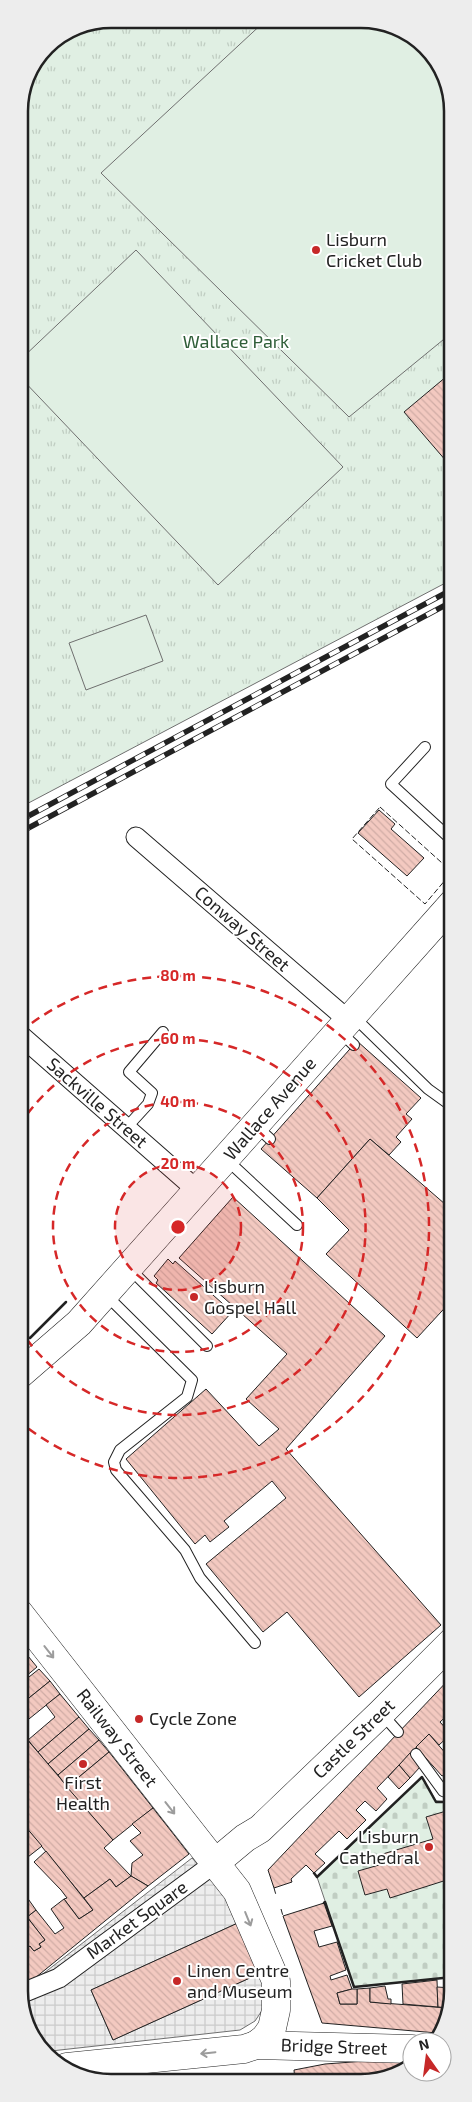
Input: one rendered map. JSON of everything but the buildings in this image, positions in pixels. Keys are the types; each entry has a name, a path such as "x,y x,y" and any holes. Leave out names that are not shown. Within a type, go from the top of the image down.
{"main road":[{"name":"Wallace Avenue","path":"28,1367 79,1323 226,1160 263,1132 444,914"},
{"name":"Railway Street","path":"28,1624 237,1891 276,1981 276,2010 272,2028 265,2038 256,2045"},
{"name":"Castle Street","path":"215,1863 245,1838 254,1834 390,1723 444,1653"},
{"name":"Castle Street","path":"237,1891 241,1884 246,1857 254,1834"},
{"name":"Bridge Street","path":"75,2066 244,2049 256,2045 402,2049"}],"street":[{"name":"Conway Street","path":"136,838 348,1028"},
{"name":"Sackville Street","path":"28,1042 198,1191"},
{"name":"Market Square","path":"28,1991 59,1978 215,1863"}],"lane":[{"path":"425,747 391,784 444,833"},
{"path":"348,1028 444,1101"},
{"path":"126,1128 148,1104 152,1093 129,1072 163,1032"},
{"path":"226,1160 297,1225"},
{"path":"129,1268 208,1346"},
{"path":"105,1294 192,1380 187,1397 120,1450 114,1462 116,1470 185,1550 200,1578 255,1643"},
{"path":"416,1754 444,1791"}],"green space":[{"name":"Wallace Park","path":"111,28 377,29 398,36 407,42 420,52 430,65 440,84 444,100 444,584 28,803 28,105 30,89 42,65 52,52 65,42 79,34 95,29"},
{"name":"Lisburn Cricket Club","path":"257,28 361,28 377,29 398,36 420,52 430,65 440,84 444,100 444,339 349,417 101,173"},
{"path":"136,250 343,467 218,585 28,385 28,352"},
{"path":"146,615 163,661 86,690 69,643"},
{"path":"422,1777 436,1801 444,1801 444,1978 354,1987 317,1877"}],"shaded area":[{"path":"192,1858 234,1905 268,1970 263,2009 255,2021 240,2030 53,2051 36,2028 30,2013 28,1991 35,1980","holes":["240,1922 263,1972 113,2040 91,1990"]}],"railway":[{"path":"28,816 444,594"},
{"path":"28,828 444,606"}],"fence":[{"path":"380,807 444,865"},
{"path":"380,807 352,839 425,904 444,881"},
{"path":"274,1888 276,1895"},
{"path":"281,1909 283,1916"}],"wall":[{"path":"30,1338 66,1302"},
{"path":"314,1873 317,1877 422,1777 436,1802 444,1802"},
{"path":"324,1903 354,1987 444,1978"}],"place":[{"name":"Lisburn Cricket Club","path":"316,250"},
{"name":"Lisburn Gospel Hall","path":"194,1297"},
{"name":"Cycle Zone","path":"139,1719"},
{"name":"First Health","path":"83,1764"},
{"name":"Lisburn Cathedral","path":"429,1847"},
{"name":"Linen Centre and Museum","path":"177,1981"}]}
